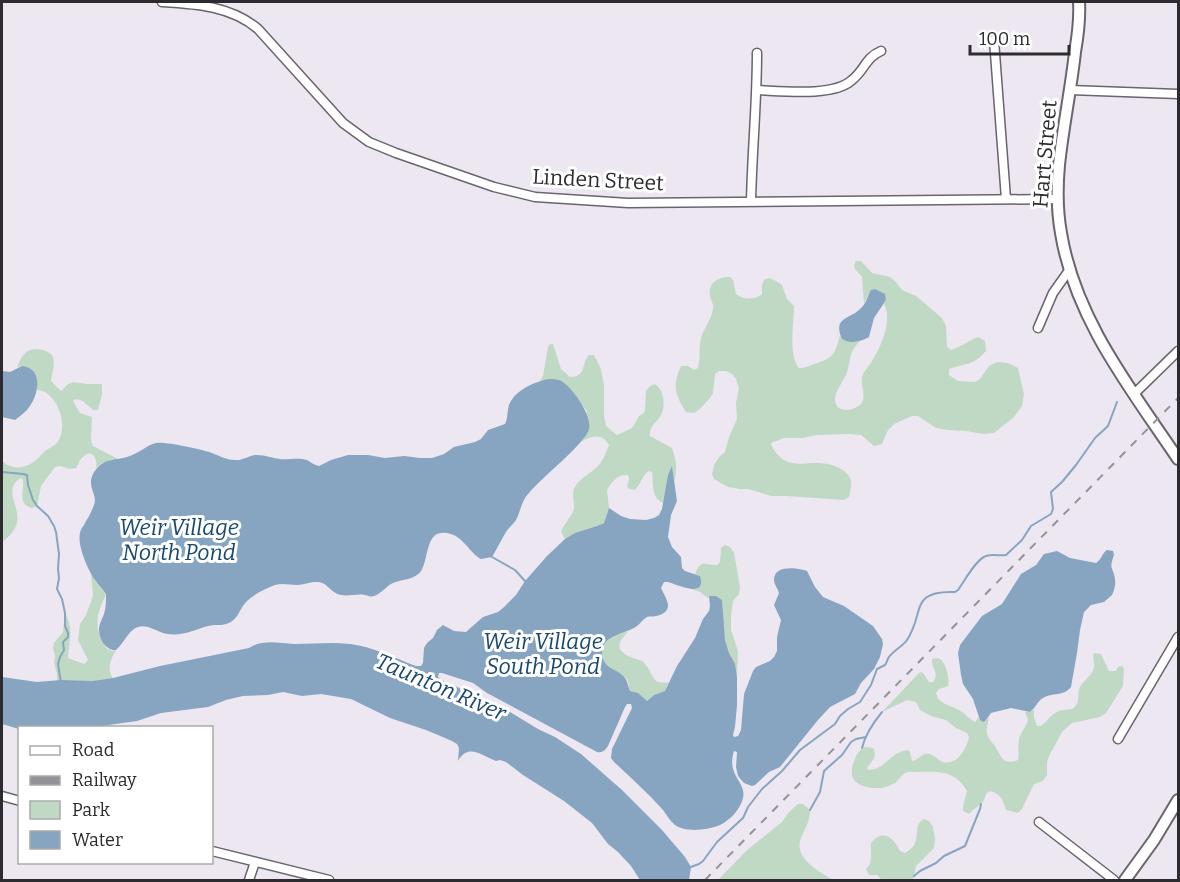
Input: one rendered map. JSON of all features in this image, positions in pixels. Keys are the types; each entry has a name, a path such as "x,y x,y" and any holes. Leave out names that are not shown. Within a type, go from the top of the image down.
{"main road":[{"name":"Hart Street","path":"1079,2 1079,28 1059,165 1060,232 1078,295 1095,332 1179,459"},
{"path":"1125,880 1179,800"}],"street":[{"name":"Linden Street","path":"162,2 212,7 235,14 250,22 343,123 369,142 500,189 535,197 628,203 1058,199"},
{"path":"994,40 1006,199"},
{"path":"757,90 837,89 853,80 870,58 881,51"},
{"path":"751,202 757,53"},
{"path":"1070,90 1179,94"},
{"path":"1038,328 1053,293 1070,269"},
{"path":"1134,394 1179,351"},
{"path":"1118,739 1179,637"},
{"path":"2,796 18,800"},
{"path":"1040,822 1114,880"},
{"path":"213,851 329,880"},
{"path":"249,880 255,862"}],"green space":[{"path":"856,261 861,261 872,273 890,277 902,290 916,296 942,318 946,326 947,347 951,350 978,337 985,341 986,351 977,359 949,369 949,375 958,381 975,382 989,366 997,362 1008,363 1018,368 1024,394 1022,406 1014,417 994,433 984,434 936,428 918,416 912,416 894,424 888,430 882,444 874,446 861,435 849,434 784,438 771,443 782,459 796,463 836,466 848,474 851,485 849,497 844,500 771,496 748,489 728,487 714,479 712,474 714,465 725,452 737,419 736,403 739,388 736,379 726,371 719,371 715,374 713,393 694,413 686,412 676,390 676,379 681,366 688,366 694,370 698,368 701,339 713,309 710,287 718,279 730,277 733,280 736,294 749,298 762,294 764,280 769,278 782,285 787,299 794,306 793,347 799,368 830,357 835,351 840,335 842,339 860,341 852,351 845,378 835,397 838,408 850,410 863,401 862,377 882,341 887,325 884,304 886,300 882,293 871,290 864,304 862,277 855,269"},
{"path":"550,344 553,344 561,369 570,377 579,375 589,355 594,355 601,369 604,385 606,426 617,435 632,428 639,416 644,413 646,391 655,384 662,394 663,407 661,415 651,429 650,436 672,448 676,465 674,482 672,467 668,475 663,503 654,494 652,472 649,471 643,477 635,490 627,486 628,475 618,477 607,490 609,508 604,523 565,539 561,532 574,510 574,488 600,464 609,445 603,438 596,436 579,443 584,438 587,411 563,382 540,381"},
{"path":"35,349 52,355 54,363 51,381 61,391 73,382 102,384 98,410 93,410 83,401 76,399 73,401 80,413 92,417 91,441 93,446 118,459 102,463 96,468 92,454 87,454 76,468 55,467 41,486 37,506 32,508 24,503 21,478 13,488 17,514 15,528 2,542 2,461 13,467 28,465 57,443 62,428 60,411 55,402 47,393 37,390 37,384 22,366 17,367 26,353"},
{"path":"725,545 730,547 734,553 740,587 739,594 733,601 731,616 731,630 738,651 737,677 724,636 723,604 691,589 697,588 700,576 695,574 700,566 702,564 717,565 720,562 721,548"},
{"path":"91,573 106,594 98,615 98,628 107,649 116,650 110,667 113,678 92,681 57,681 53,648 54,643 63,632 65,613 70,629 68,658 84,664 88,660 78,640 80,624 93,596"},
{"path":"629,631 620,643 620,649 627,655 643,661 656,680 663,683 669,682 665,691 654,695 649,701 629,691 626,678 608,667 603,658 604,644 615,636"},
{"path":"1094,653 1101,654 1109,671 1116,671 1122,666 1124,669 1123,686 1106,713 1100,717 1072,723 1062,732 1047,762 1047,775 1043,781 1034,784 1018,813 1006,810 1001,798 990,791 983,802 969,814 963,811 967,791 963,784 958,779 940,772 907,772 895,783 880,788 860,785 853,778 854,761 858,752 865,747 873,748 875,754 868,770 879,767 902,751 910,752 912,761 928,754 948,763 957,759 964,751 969,737 967,733 946,720 920,710 916,702 907,700 882,712 921,672 929,682 933,682 936,676 932,659 940,659 948,674 948,686 939,689 936,693 938,699 975,722 979,717 980,720 985,721 989,717 988,737 1003,759 1013,762 1018,760 1019,739 1028,720 1025,712 1034,710 1037,726 1041,726 1056,712 1074,707 1078,700 1080,687 1093,670"},
{"path":"798,804 803,804 810,810 801,838 801,852 809,863 833,880 718,880 747,850 782,822"},
{"path":"924,819 929,821 933,827 934,848 916,866 913,880 882,880 877,875 869,875 866,869 871,860 871,843 880,836 888,836 900,851 905,853 914,844 918,826"}],"water":[{"path":"875,289 885,294 886,300 874,318 869,337 856,342 842,339 839,326 841,322 858,311 871,290"},
{"path":"22,366 29,368 36,376 36,395 23,414 15,420 2,417 2,371 10,372"},
{"name":"Weir Village North Pond","path":"549,379 561,381 572,390 585,410 589,429 580,443 527,496 516,520 506,532 492,557 481,559 454,535 441,533 436,535 430,543 423,567 418,574 393,583 374,596 338,594 324,583 318,582 300,585 278,584 250,599 244,604 236,618 226,624 210,625 179,634 164,633 142,626 132,631 116,650 109,649 102,640 99,627 105,609 106,594 89,570 79,538 95,501 91,479 93,473 104,462 131,456 153,444 160,443 198,449 232,460 260,455 280,459 304,459 319,466 348,455 432,458 454,447 475,442 481,439 488,430 505,424 509,405 516,395 537,382"},
{"name":"Weir Village South Pond","path":"672,466 677,501 671,515 668,537 672,547 681,557 682,568 700,576 701,583 696,589 690,589 664,582 661,588 668,604 666,611 647,617 632,629 610,638 603,646 605,663 625,678 630,691 638,693 647,701 654,695 665,691 709,611 709,596 716,596 722,600 725,640 735,664 737,705 733,735 738,736 741,730 744,694 753,671 756,667 770,661 777,651 781,620 774,605 779,593 774,580 778,571 787,568 807,571 823,597 844,606 873,626 883,644 874,669 861,683 855,694 830,707 780,767 769,772 755,785 744,783 738,776 737,752 734,751 732,760 734,773 742,787 743,798 740,807 731,817 720,825 709,828 691,830 680,828 614,762 611,758 612,749 632,708 631,704 625,707 608,746 602,752 597,752 487,693 473,683 442,673 439,673 438,677 505,709 581,754 622,790 662,830 691,867 689,880 640,880 631,866 608,844 592,823 506,762 496,761 475,752 466,753 458,761 459,748 452,741 390,718 351,699 321,694 302,696 283,692 243,696 208,707 161,713 137,721 101,726 18,726 18,729 2,724 2,677 37,682 92,681 271,642 350,644 421,666 424,648 437,630 443,625 454,631 466,632 483,617 498,612 565,539 604,523 609,508 630,519 646,520 659,515"},
{"path":"1107,550 1113,551 1114,555 1111,567 1115,588 1112,595 1104,602 1091,605 1084,612 1071,687 1065,692 1043,698 1030,712 1011,708 991,713 983,722 980,720 973,699 963,684 958,653 960,645 982,616 1002,604 1021,574 1036,565 1044,554 1057,551 1070,558 1096,563"}],"waterway":[{"path":"688,868 703,861 717,842 743,818 748,807 762,789 800,750 835,724 848,709 860,702 871,685 877,669 885,665 888,658 907,640 924,599 940,592 958,590 982,558 988,555 1006,555 1022,540 1031,526 1051,514 1053,509 1051,492 1076,465 1095,438 1108,426 1117,402"},
{"path":"2,472 27,475 33,500 48,516 56,532 59,554 57,589 62,599 68,633 68,637 63,642 64,650 58,664 61,683"},
{"path":"492,557 515,570 525,581"},
{"path":"862,748 865,738 882,712"},
{"path":"810,810 820,792 824,771 842,755 851,742 866,737"},
{"path":"914,876 944,856 965,846 981,804"}],"railway":[{"path":"705,880 1178,398"}],"water label":[{"name":"Taunton River","path":"441,687"}]}
